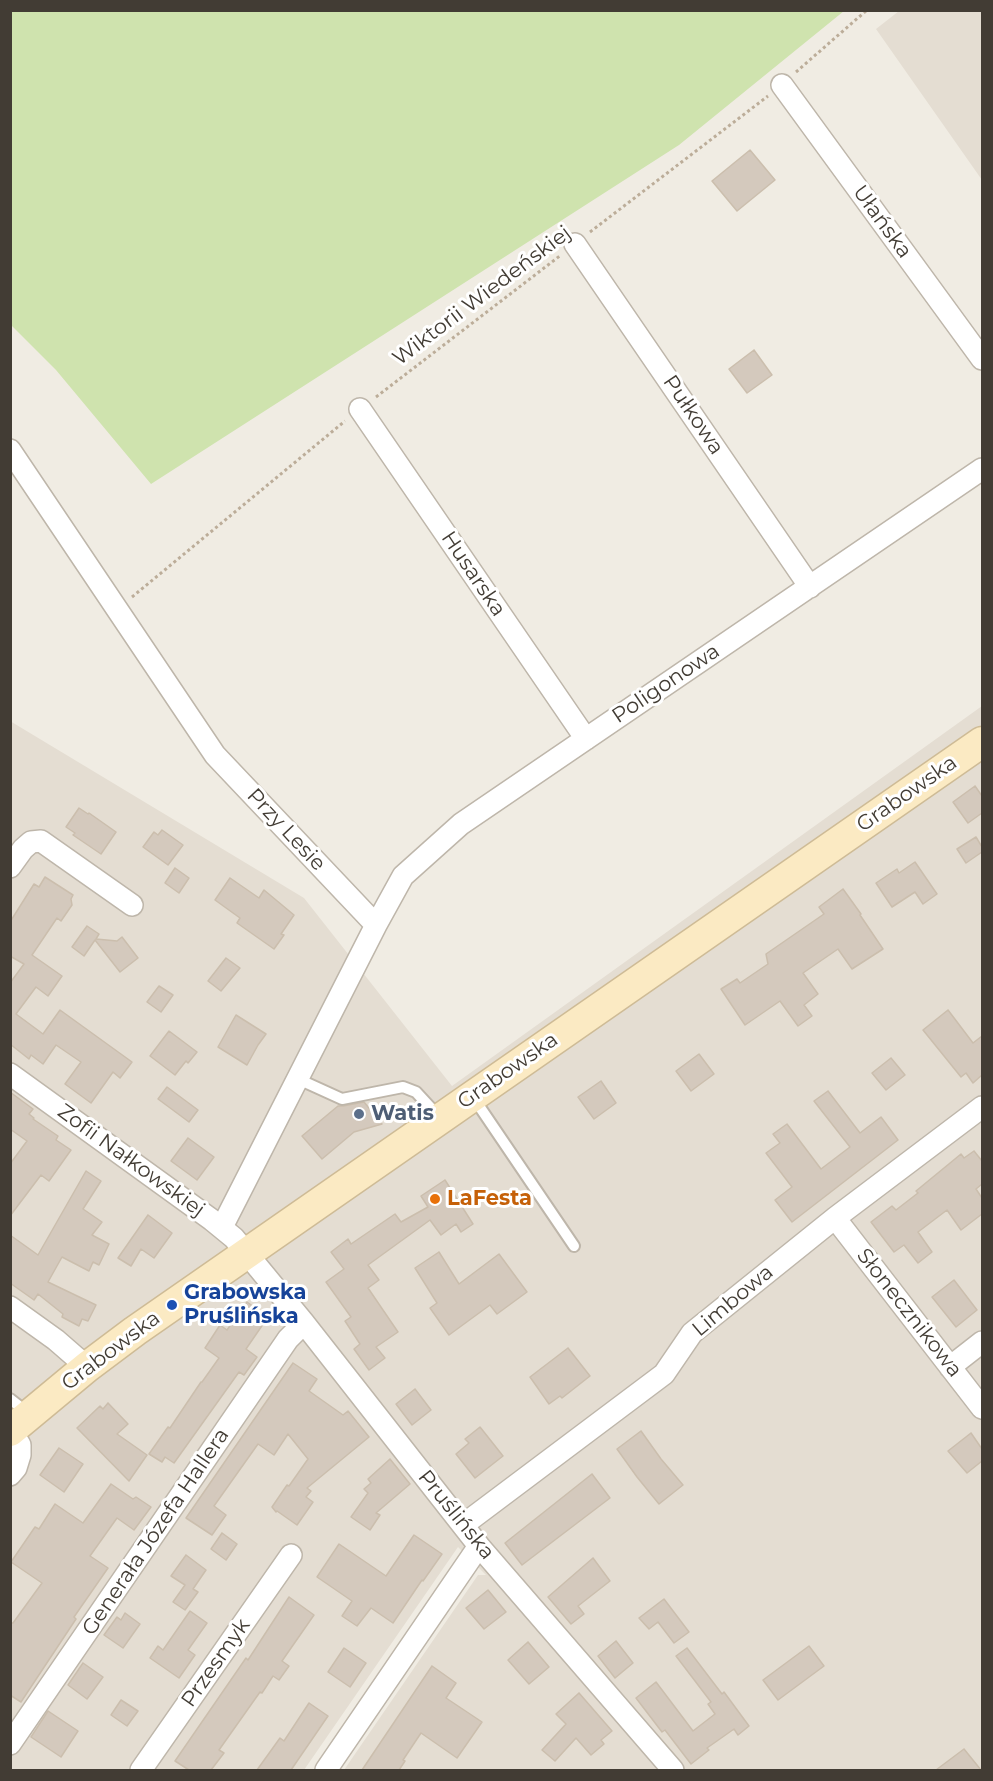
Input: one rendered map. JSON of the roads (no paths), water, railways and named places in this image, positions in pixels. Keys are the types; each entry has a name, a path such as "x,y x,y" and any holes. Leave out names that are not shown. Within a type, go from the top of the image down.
{"street":[{"name":"Ułańska","path":"782,85 982,359"},
{"name":"Pułkowa","path":"576,244 810,587"},
{"name":"Husarska","path":"360,409 586,739"},
{"name":"Przy Lesie","path":"10,450 215,755 376,925"},
{"name":"Poligonowa","path":"376,925 403,876 461,824 982,469"},
{"name":"Grabowska","path":"15,1419 135,1331 982,742"},
{"path":"10,867 31,842 41,841 132,905"},
{"path":"222,1227 376,925"},
{"name":"Zofii Nałkowskiej","path":"10,1074 222,1227 247,1253"},
{"name":"Limbowa","path":"463,1526 664,1374 692,1333 835,1218 982,1107"},
{"name":"Słonecznikowa","path":"835,1218 982,1408"},
{"name":"Pruślińska","path":"247,1253 479,1546 673,1770"},
{"path":"10,1307 57,1340 87,1367"},
{"name":"Generała Józefa Hallera","path":"10,1743 288,1339 304,1323"},
{"path":"950,1367 982,1342"},
{"path":"10,1476 16,1468 20,1455 15,1419"},
{"path":"326,1770 479,1546"},
{"name":"Przesmyk","path":"141,1770 291,1555"}],"lane":[{"path":"298,1079 342,1099 403,1087 416,1092 440,1118"},
{"path":"472,1096 574,1246"}],"place":[{"name":"Watis","path":"359,1114"},
{"name":"LaFesta","path":"435,1199"},
{"name":"Grabowska Pruślińska","path":"172,1305"}]}
